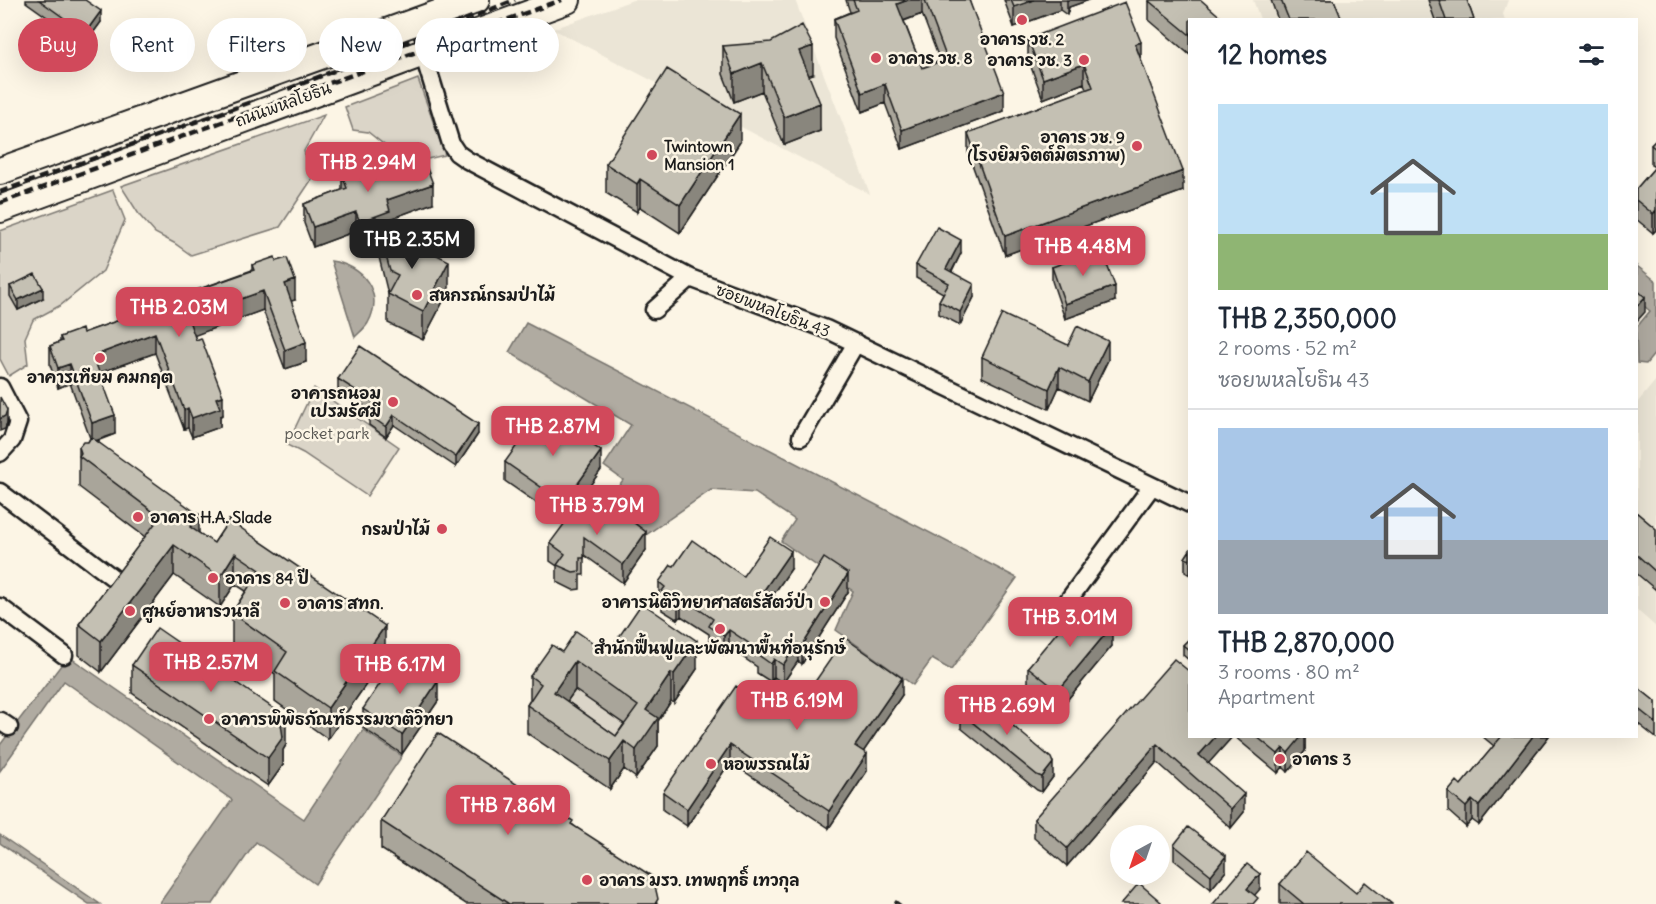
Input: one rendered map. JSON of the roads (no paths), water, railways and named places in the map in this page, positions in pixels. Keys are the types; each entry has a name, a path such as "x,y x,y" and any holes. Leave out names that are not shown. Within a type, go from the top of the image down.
{"main road":[{"name":"ถนนพหลโยธิน","path":"0,171 446,4 476,0"},
{"name":"ถนนพหลโยธิน","path":"518,18 567,0"},
{"name":"ถนนพหลโยธิน","path":"0,209 415,56"}],"street":[{"name":"ซอยพหลโยธิน 43","path":"429,72 451,144 457,153 467,160 690,278 826,329 1188,503"},
{"path":"654,310 690,278"},
{"path":"801,437 856,343"},
{"path":"0,387 18,422 12,440 0,453"},
{"path":"1067,602 1152,486"},
{"path":"0,492 112,577"},
{"path":"0,608 64,655"}],"railway":[{"path":"288,89 515,0"},
{"path":"0,203 562,0"},
{"path":"0,192 254,101"}],"place":[{"name":"อาคาร วช. 2","path":"1022,20"},
{"name":"อาคาร วช. 8","path":"876,58"},
{"name":"อาคาร วช. 3","path":"1084,60"},
{"name":"อาคาร วช. 9 (โรงยิมจิตต์มิตรภาพ)","path":"1137,146"},
{"name":"Twintown Mansion 1","path":"652,155"},
{"name":"สหกรณ์กรมป่าไม้","path":"417,295"},
{"name":"อาคารเทียม คมกฤต","path":"100,358"},
{"name":"อาคารถนอม เปรมรัศมี","path":"393,402"},
{"name":"อาคาร H.A. Slade","path":"138,517"},
{"name":"กรมป่าไม้","path":"442,529"},
{"name":"อาคาร 84 ปี","path":"213,578"},
{"name":"อาคารนิติวิทยาศาสตร์สัตว์ป่า","path":"825,602"},
{"name":"อาคาร สทก.","path":"285,603"},
{"name":"ศูนย์อาหารวนาลี","path":"130,611"},
{"name":"สำนักฟื้นฟูและพัฒนาพื้นที่อนุรักษ์","path":"720,629"},
{"name":"อาคารพิพิธภัณฑ์ธรรมชาติวิทยา","path":"209,719"},
{"name":"อาคาร 3","path":"1280,759"},
{"name":"หอพรรณไม้","path":"711,764"},
{"name":"อาคาร มรว. เทพฤทธิ์ เทวกุล","path":"587,880"}],"park label":[{"name":"pocket park","path":"327,433"}]}
